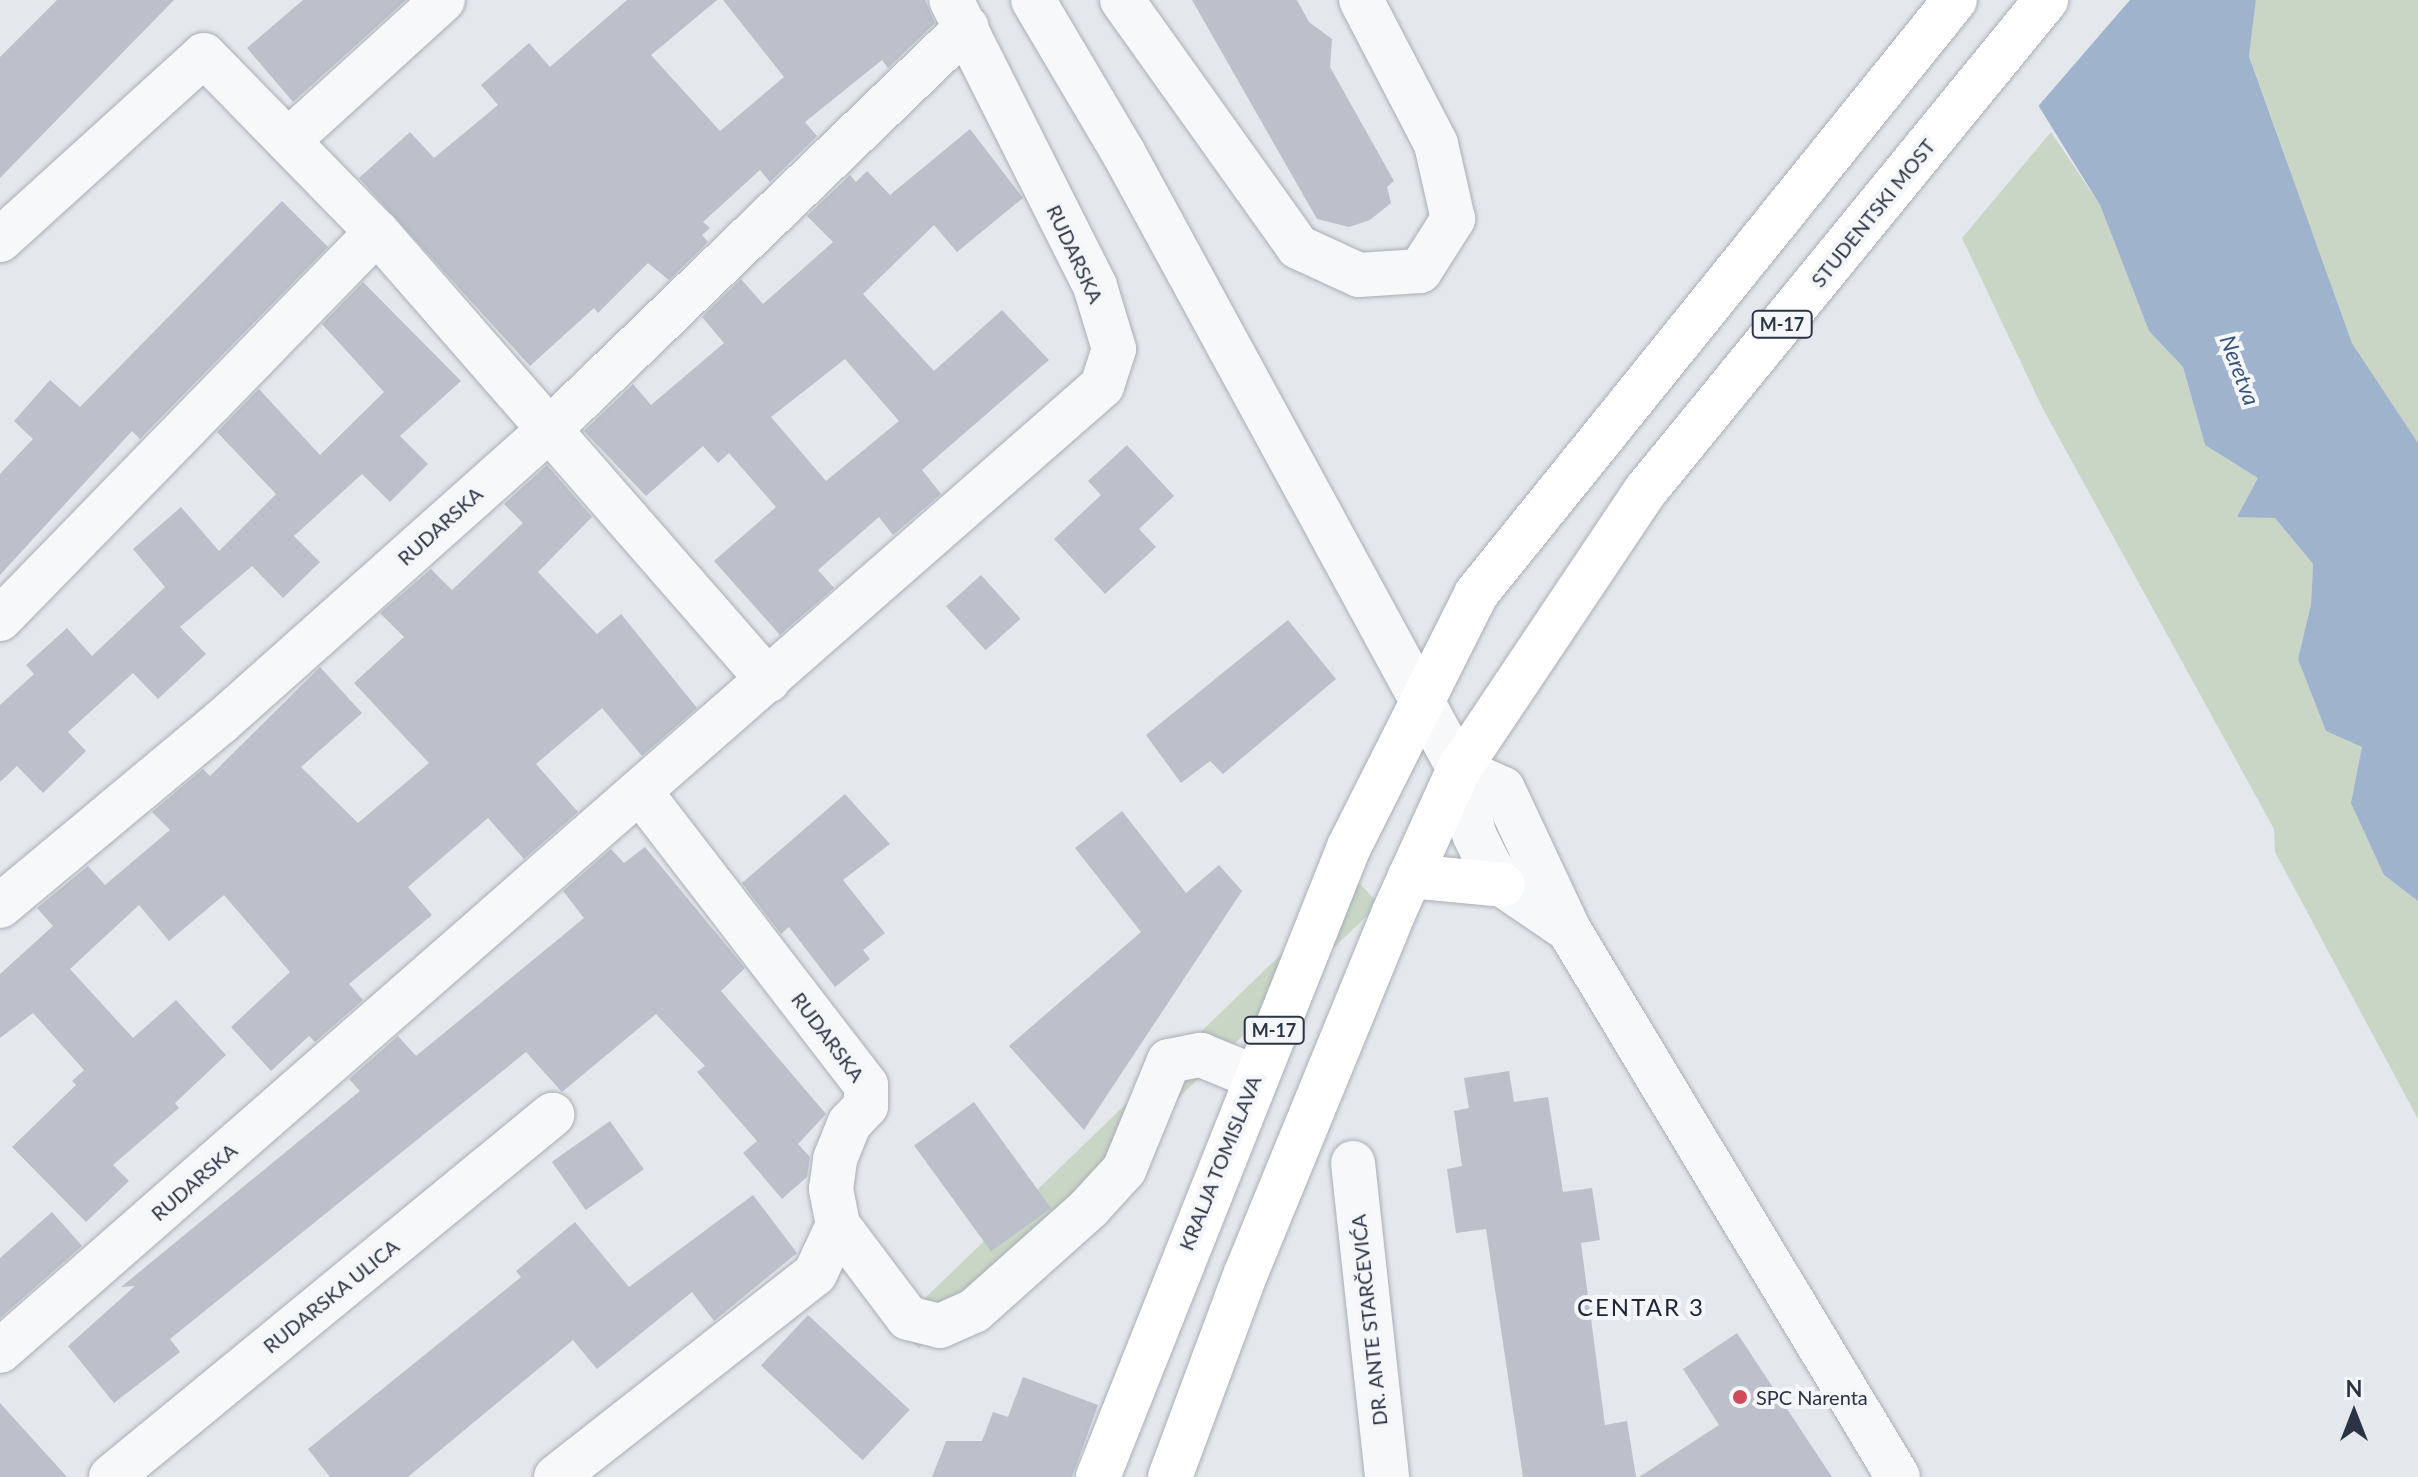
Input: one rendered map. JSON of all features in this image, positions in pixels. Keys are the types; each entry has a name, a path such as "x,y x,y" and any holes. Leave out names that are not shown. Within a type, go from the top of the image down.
{"main road":[{"name":"KRALJA TOMISLAVA","path":"1098,1477 1349,847 1476,594 1955,0"},
{"name":"STUDENTSKI MOST","path":"1459,769 1529,658 1646,490 2046,0"},
{"name":"M-17","path":"1170,1477 1246,1273 1410,876 1459,769"},
{"path":"1410,876 1503,885"}],"street":[{"path":"289,140 443,0"},
{"path":"1033,0 1123,152 1422,699 1459,769 1474,834 1503,885 1569,930"},
{"path":"1122,0 1298,247 1359,275 1420,271 1453,219 1436,144 1361,0"},
{"name":"RUDARSKA","path":"0,906 221,722 552,427 959,14 1095,286 1114,349 1102,386 641,793 0,1351"},
{"path":"0,240 204,55 377,232 552,427 768,680"},
{"path":"0,619 377,232"},
{"path":"1459,769 1503,789 1569,930 1898,1477"},
{"name":"RUDARSKA","path":"641,793 866,1085 866,1106 849,1124 835,1159 831,1189 838,1225"},
{"path":"556,1477 815,1274 838,1225 908,1318 940,1326 974,1311 1089,1208 1124,1170 1169,1061 1201,1055 1255,1077"},
{"name":"RUDARSKA ULICA","path":"111,1477 552,1115"},
{"name":"DR. ANTE STARČEVIĆA","path":"1353,1163 1387,1477"}],"green space":[{"path":"2256,0 2418,0 2418,443 2352,343 2249,55"},
{"path":"2051,132 2100,205 2149,331 2183,367 2205,445 2259,478 2275,518 2313,564 2311,604 2298,659 2363,747 2384,875 2418,901 2418,1119 2275,852 2274,829 2042,407 1962,238"},
{"path":"1357,881 1379,904 919,1349 897,1326"}],"water":[{"name":"Neretva","path":"1973,0 2256,0 2249,56 2352,343 2418,443 2418,901 2384,875 2351,803 2362,747 2326,731 2298,659 2311,604 2313,564 2275,518 2237,517 2258,478 2205,445 2183,367 2149,331 2100,205"}],"pier":[{"path":"1969,0 2130,0 2034,111"}],"building":[{"path":"57,0 174,0 0,178 0,57"},
{"path":"303,0 406,0 293,102 247,48"},
{"path":"627,0 717,0 651,55 720,131 784,77 723,0 925,0 935,23 888,68 882,60 805,122 817,136 770,182 760,170 703,222 710,228 702,235 708,242 669,280 648,263 598,313 594,308 530,366 359,178 410,132 434,158 498,105 481,85 529,43 550,67"},
{"path":"1192,0 1297,0 1309,22 1332,39 1330,67 1394,181 1387,187 1391,203 1370,220 1349,227 1317,219"},
{"path":"970,129 1023,198 957,252 934,225 863,294 934,371 1002,310 1049,360 922,470 941,494 893,535 879,517 818,570 834,588 780,635 714,561 776,507 729,453 718,463 703,446 646,496 584,431 633,384 651,405 724,343 702,317 741,279 763,304 833,242 807,216 850,175 856,182 867,171 890,195","holes":["845,359 899,421 826,481 771,417"]},
{"path":"282,201 328,247 140,439 132,431 0,575 0,474 33,439 14,421 50,380 80,407"},
{"path":"363,282 461,381 400,436 428,464 390,502 362,474 294,536 320,562 283,598 252,566 180,627 206,654 158,699 133,673 68,732 86,751 43,793 17,766 0,782 0,705 34,674 26,665 67,628 92,656 165,587 133,549 181,507 219,551 276,494 217,432 259,389 320,455 384,392 322,324"},
{"path":"1127,445 1174,496 1139,529 1156,547 1105,594 1054,539 1101,495 1088,481"},
{"path":"547,465 592,517 538,572 597,634 621,614 697,708 642,756 602,708 536,764 578,812 524,859 488,818 408,887 432,915 349,984 363,1000 315,1042 309,1036 271,1071 231,1027 290,972 224,895 169,941 139,905 70,969 133,1038 176,1000 226,1055 175,1103 179,1108 113,1165 129,1181 86,1222 12,1147 76,1085 72,1081 84,1070 33,1013 0,1038 0,974 53,926 37,908 88,866 105,885 170,830 152,812 203,769 210,776 320,667 362,713 301,767 358,823 429,763 354,683 404,637 380,613 431,569 452,590 523,523 504,504"},
{"path":"981,575 1020,619 986,650 946,606"},
{"path":"1288,620 1336,679 1223,774 1210,761 1181,783 1146,735"},
{"path":"845,794 890,844 843,880 885,933 863,950 870,959 835,987 789,927 781,934 742,883"},
{"path":"1122,811 1186,893 1219,865 1242,891 1084,1130 1009,1046 1141,932 1075,848"},
{"path":"645,847 745,968 721,991 826,1114 798,1144 810,1157 807,1177 782,1199 743,1153 757,1141 697,1072 705,1066 656,1014 562,1092 526,1052 170,1339 180,1352 114,1403 68,1346 135,1286 121,1287 360,1091 349,1079 398,1036 416,1056 584,918 563,891 611,849 624,863"},
{"path":"1509,1071 1514,1102 1548,1097 1563,1192 1592,1188 1600,1240 1581,1243 1605,1425 1627,1421 1636,1477 1523,1477 1486,1229 1456,1233 1447,1169 1462,1166 1454,1111 1469,1108 1464,1078"},
{"path":"974,1102 1051,1208 991,1251 914,1145"},
{"path":"610,1121 644,1169 586,1210 552,1162"},
{"path":"753,1195 797,1253 714,1321 692,1292 597,1369 573,1340 408,1477 330,1477 308,1449 521,1277 516,1271 575,1222 629,1287"},
{"path":"52,1212 82,1246 0,1318 0,1258"},
{"path":"808,1315 910,1410 863,1460 761,1365"},
{"name":"SPC Narenta","path":"1737,1333 1832,1477 1639,1477 1719,1425 1683,1369"},
{"path":"1023,1377 1098,1405 1072,1477 932,1477 946,1441 982,1441 993,1412 1008,1417"},
{"path":"0,1403 67,1477 0,1477"}],"place":[{"name":"SPC Narenta","path":"1740,1397"}],"district":[{"name":"CENTAR 3","path":"1641,1307"}]}
